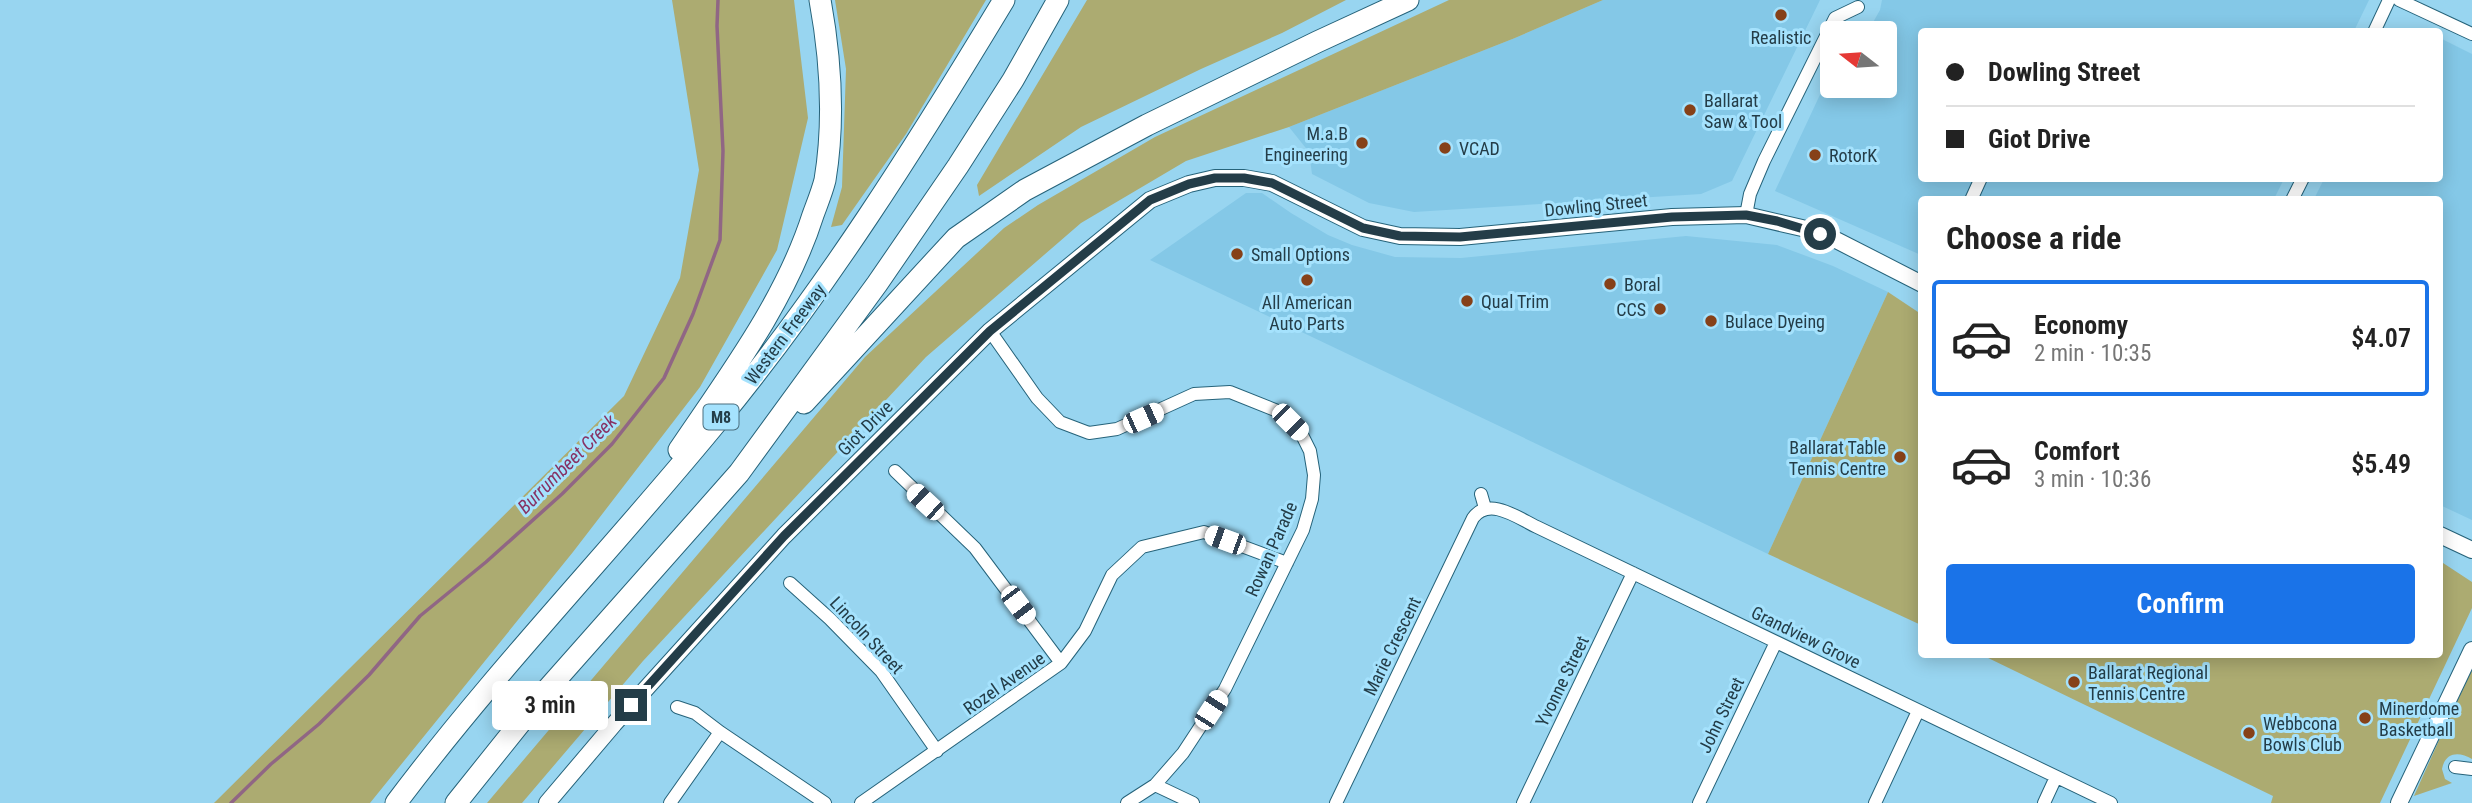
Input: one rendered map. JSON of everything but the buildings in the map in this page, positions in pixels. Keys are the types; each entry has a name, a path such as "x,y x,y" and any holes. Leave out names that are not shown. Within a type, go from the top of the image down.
{"highway":[{"path":"621,536 773,305 804,245 824,181 832,113 829,48 820,0"},
{"name":"Western Freeway","path":"396,803 498,679 718,422 809,303 918,143 1004,0"},
{"name":"M8","path":"456,803 545,692 739,473 877,284 958,166 1013,80 1058,0"},
{"path":"739,473 956,239 1025,190 1147,125 1408,0"}],"street":[{"path":"2376,28 2389,0"},
{"path":"2399,0 2472,34"},
{"path":"1746,215 1750,194 1764,161 1835,18 1858,7"},
{"name":"Giot Drive","path":"547,803 614,724 784,536 990,331 1150,200 1189,184 1215,178 1244,178 1272,183"},
{"name":"Dowling Street","path":"1272,183 1363,228 1400,236 1460,237 1672,217 1746,215 1802,228 1838,241 1918,282"},
{"name":"Rowan Parade","path":"990,331 1037,398 1060,422 1089,433 1117,429 1194,394 1230,392 1280,412 1301,433 1310,451 1314,475 1312,499 1303,530 1225,689 1184,753 1155,785 1127,803"},
{"path":"895,471 975,548 1061,663"},
{"path":"1481,494 1485,508"},
{"name":"Grandview Grove","path":"1485,508 1499,509 2111,803"},
{"name":"Marie Crescent","path":"1336,803 1470,523 1478,512 1485,508"},
{"name":"Rozel Avenue","path":"862,803 1061,663 1085,631 1112,575 1142,547 1204,532 1287,563"},
{"path":"2443,536 2472,550"},
{"name":"Yvonne Street","path":"1523,803 1633,573"},
{"name":"Lincoln Street","path":"790,583 881,671 937,751"},
{"name":"John Street","path":"1699,803 1776,642"},
{"path":"2399,803 2472,650"},
{"path":"677,707 695,713 825,803"},
{"path":"1875,803 1918,711"},
{"path":"670,803 720,732"},
{"path":"2455,767 2472,769"},
{"path":"2044,803 2056,777"},
{"path":"1155,785 1193,803"}],"shaded area":[{"path":"672,0 794,0 808,118 777,250 700,387 573,552 370,803 214,803 624,396 680,278 699,170"},
{"path":"835,0 986,0 906,134 842,225 831,227 842,187 846,69"},
{"path":"1087,0 1346,0 1081,127 979,196 977,185"},
{"path":"1449,0 1603,0 1515,38 1289,127 1186,161 1081,223 926,357 643,661 522,803 487,803 865,357 1004,228 1038,205 1155,137"},
{"path":"1603,0 1820,0 1732,181 1701,194 1414,212 1369,203 1312,174 1309,152 1289,127 1515,38"},
{"path":"1882,0 2369,0 2355,28 1918,28 1918,182 2282,182 2276,196 1918,196 1918,254 1775,191 1820,95 1820,98 1897,98 1897,21 1874,21"},
{"path":"2443,40 2472,54 2472,520 2443,506 2443,196 2316,196 2322,182 2443,182"},
{"path":"1246,193 1262,193 1328,235 1395,257 1461,258 1686,236 1777,245 1833,266 1888,292 1768,554 1150,260"},
{"path":"1888,292 1918,312 1918,624 1768,554"},
{"path":"2443,563 2472,582 2472,608 2380,803 2271,803 2273,796 1988,658 2443,658"},
{"path":"2472,670 2472,759 2458,754 2449,756 2442,769 2445,779 2452,783 2414,796 2440,738 2444,735"}],"waterway":[{"name":"Burrumbeet Creek","path":"231,803 369,675 420,616 562,494 612,444 664,378 693,314 720,240 723,151 718,0"}],"place":[{"name":"Realistic","path":"1781,15"},
{"name":"Ballarat Saw & Tool","path":"1690,110"},
{"name":"M.a.B Engineering","path":"1362,143"},
{"name":"VCAD","path":"1445,148"},
{"name":"RotorK","path":"1815,155"},
{"name":"Small Options","path":"1237,254"},
{"name":"All American Auto Parts","path":"1307,280"},
{"name":"Boral","path":"1610,284"},
{"name":"Qual Trim","path":"1467,301"},
{"name":"CCS","path":"1660,309"},
{"name":"Bulace Dyeing","path":"1711,321"},
{"name":"Ballarat Table Tennis Centre","path":"1900,457"},
{"name":"Ballarat Regional Tennis Centre","path":"2074,682"},
{"name":"Minerdome Basketball","path":"2365,718"},
{"name":"Webbcona Bowls Club","path":"2249,733"}],"route":[{"path":"631,705 784,536 990,331 1150,200 1189,184 1215,178 1244,178 1272,183 1363,228 1400,236 1460,237 1672,217 1746,215 1820,234"}]}
